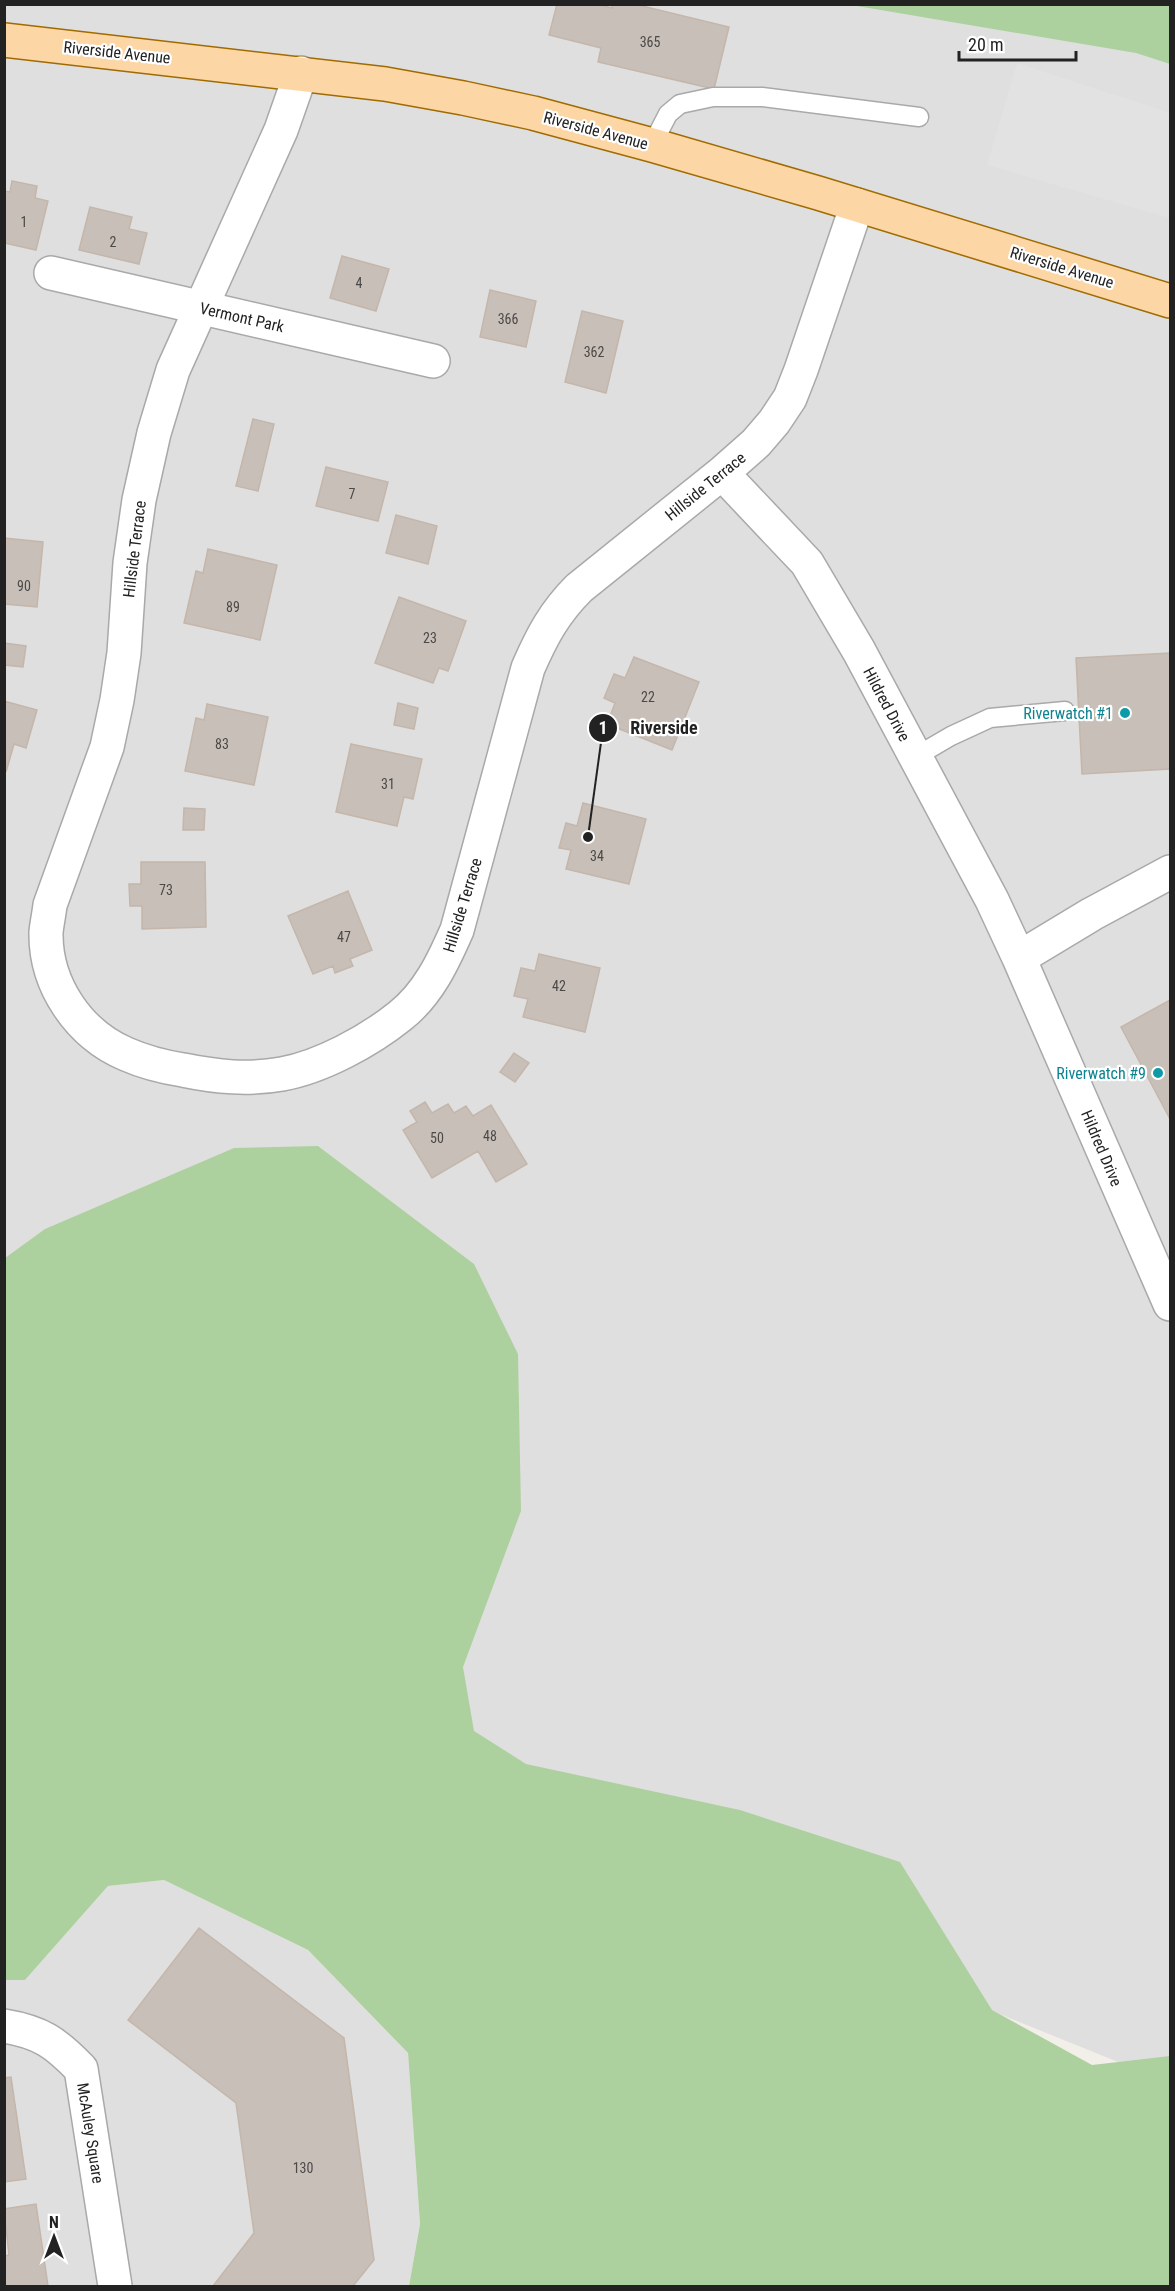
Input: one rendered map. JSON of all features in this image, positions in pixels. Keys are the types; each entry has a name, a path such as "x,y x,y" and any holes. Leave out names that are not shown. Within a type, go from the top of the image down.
{"main road":[{"name":"Riverside Avenue","path":"4,39 385,84 533,113 857,205 1170,300"}],"street":[{"name":"Hillside Terrace","path":"301,73 281,130 220,270 173,370 154,434 139,501 130,563 124,653 107,747 50,905 46,932 50,962 57,988 72,1013 96,1036 125,1054 159,1066 214,1076 249,1078 285,1074 326,1060 375,1035 402,1015 425,991 444,961 457,930 528,668 541,638 560,608 579,588 756,443 790,398 857,205"},
{"name":"Vermont Park","path":"51,273 433,361"},
{"name":"Hildred Drive","path":"722,473 807,563 859,651 992,900 1170,1304"},
{"path":"1019,958 1092,914 1170,872"},
{"name":"McAuley Square","path":"4,2026 34,2032 59,2046 81,2069 115,2286"}],"lane":[{"path":"652,145 668,114 680,104 713,97 762,96 920,117"},
{"path":"915,757 951,736 990,718 1065,711"}],"shaded area":[{"path":"4,5 1170,5 1170,2083 268,1718 5,1669"},
{"path":"1017,63 1170,113 1170,218 987,165"},
{"path":"164,1880 308,1950 408,2053 420,2224 409,2286 5,2286 5,1980 25,1980 108,1886"}],"green space":[{"path":"851,5 1170,5 1170,64 1136,53"},
{"path":"318,1146 474,1264 518,1354 521,1511 463,1667 474,1731 526,1764 740,1810 900,1862 992,2010 1092,2065 1170,2056 1170,2286 409,2286 420,2224 408,2053 308,1950 164,1880 108,1886 25,1980 5,1980 5,1258 45,1229 234,1148"}],"building":[{"path":"557,4 597,4 612,8 612,4 634,4 729,27 714,89 598,62 601,48 549,35"},
{"path":"12,181 37,186 35,198 48,201 36,250 4,243 4,191 10,192"},
{"path":"90,207 132,217 129,229 147,233 139,264 79,250"},
{"path":"342,256 389,269 376,311 330,298"},
{"path":"490,290 536,301 526,347 480,337"},
{"path":"582,311 623,321 606,393 565,382"},
{"path":"253,419 274,424 258,491 236,486"},
{"path":"326,467 388,482 378,521 316,506"},
{"path":"396,515 437,526 428,564 386,553"},
{"path":"4,538 43,542 37,607 4,604"},
{"path":"208,549 277,565 260,640 184,623 196,571 203,573"},
{"path":"399,597 466,621 448,671 439,668 433,683 375,663"},
{"path":"4,643 26,646 23,667 4,665"},
{"name":"Riverwatch #1","path":"1170,653 1170,769 1082,774 1076,658"},
{"path":"634,657 699,682 672,750 607,724 615,703 604,698 614,674 625,678"},
{"path":"4,701 37,710 26,748 14,744 6,772"},
{"path":"398,703 418,708 414,729 394,725"},
{"path":"207,704 268,717 254,785 185,771 196,718 204,720"},
{"path":"351,744 422,759 413,799 404,797 397,826 336,812"},
{"path":"583,803 646,819 629,884 566,869 571,850 559,848 566,823 577,826"},
{"path":"184,808 205,809 204,830 183,830"},
{"path":"141,862 205,862 206,927 142,929 142,906 130,906 129,884 141,884"},
{"path":"348,891 372,950 350,959 353,966 335,973 333,966 313,974 288,916"},
{"path":"539,954 600,968 585,1032 523,1017 528,999 514,996 521,968 535,971"},
{"name":"Riverwatch #9","path":"1170,1000 1170,1119 1121,1027"},
{"path":"514,1053 529,1063 515,1082 500,1072"},
{"path":"425,1102 432,1113 448,1104 454,1113 466,1106 473,1116 491,1105 527,1164 496,1182 478,1151 432,1178 403,1130 417,1122 410,1111"},
{"path":"199,1928 344,2038 374,2260 353,2286 213,2286 254,2233 236,2103 128,2020"},
{"path":"11,2077 26,2179 4,2182 4,2078"},
{"path":"36,2204 48,2286 4,2286 4,2256 9,2255 4,2209"}],"place":[{"name":"Riverwatch #1","path":"1125,713"},
{"name":"Riverside","path":"588,837"},
{"name":"Riverwatch #9","path":"1158,1073"}]}
